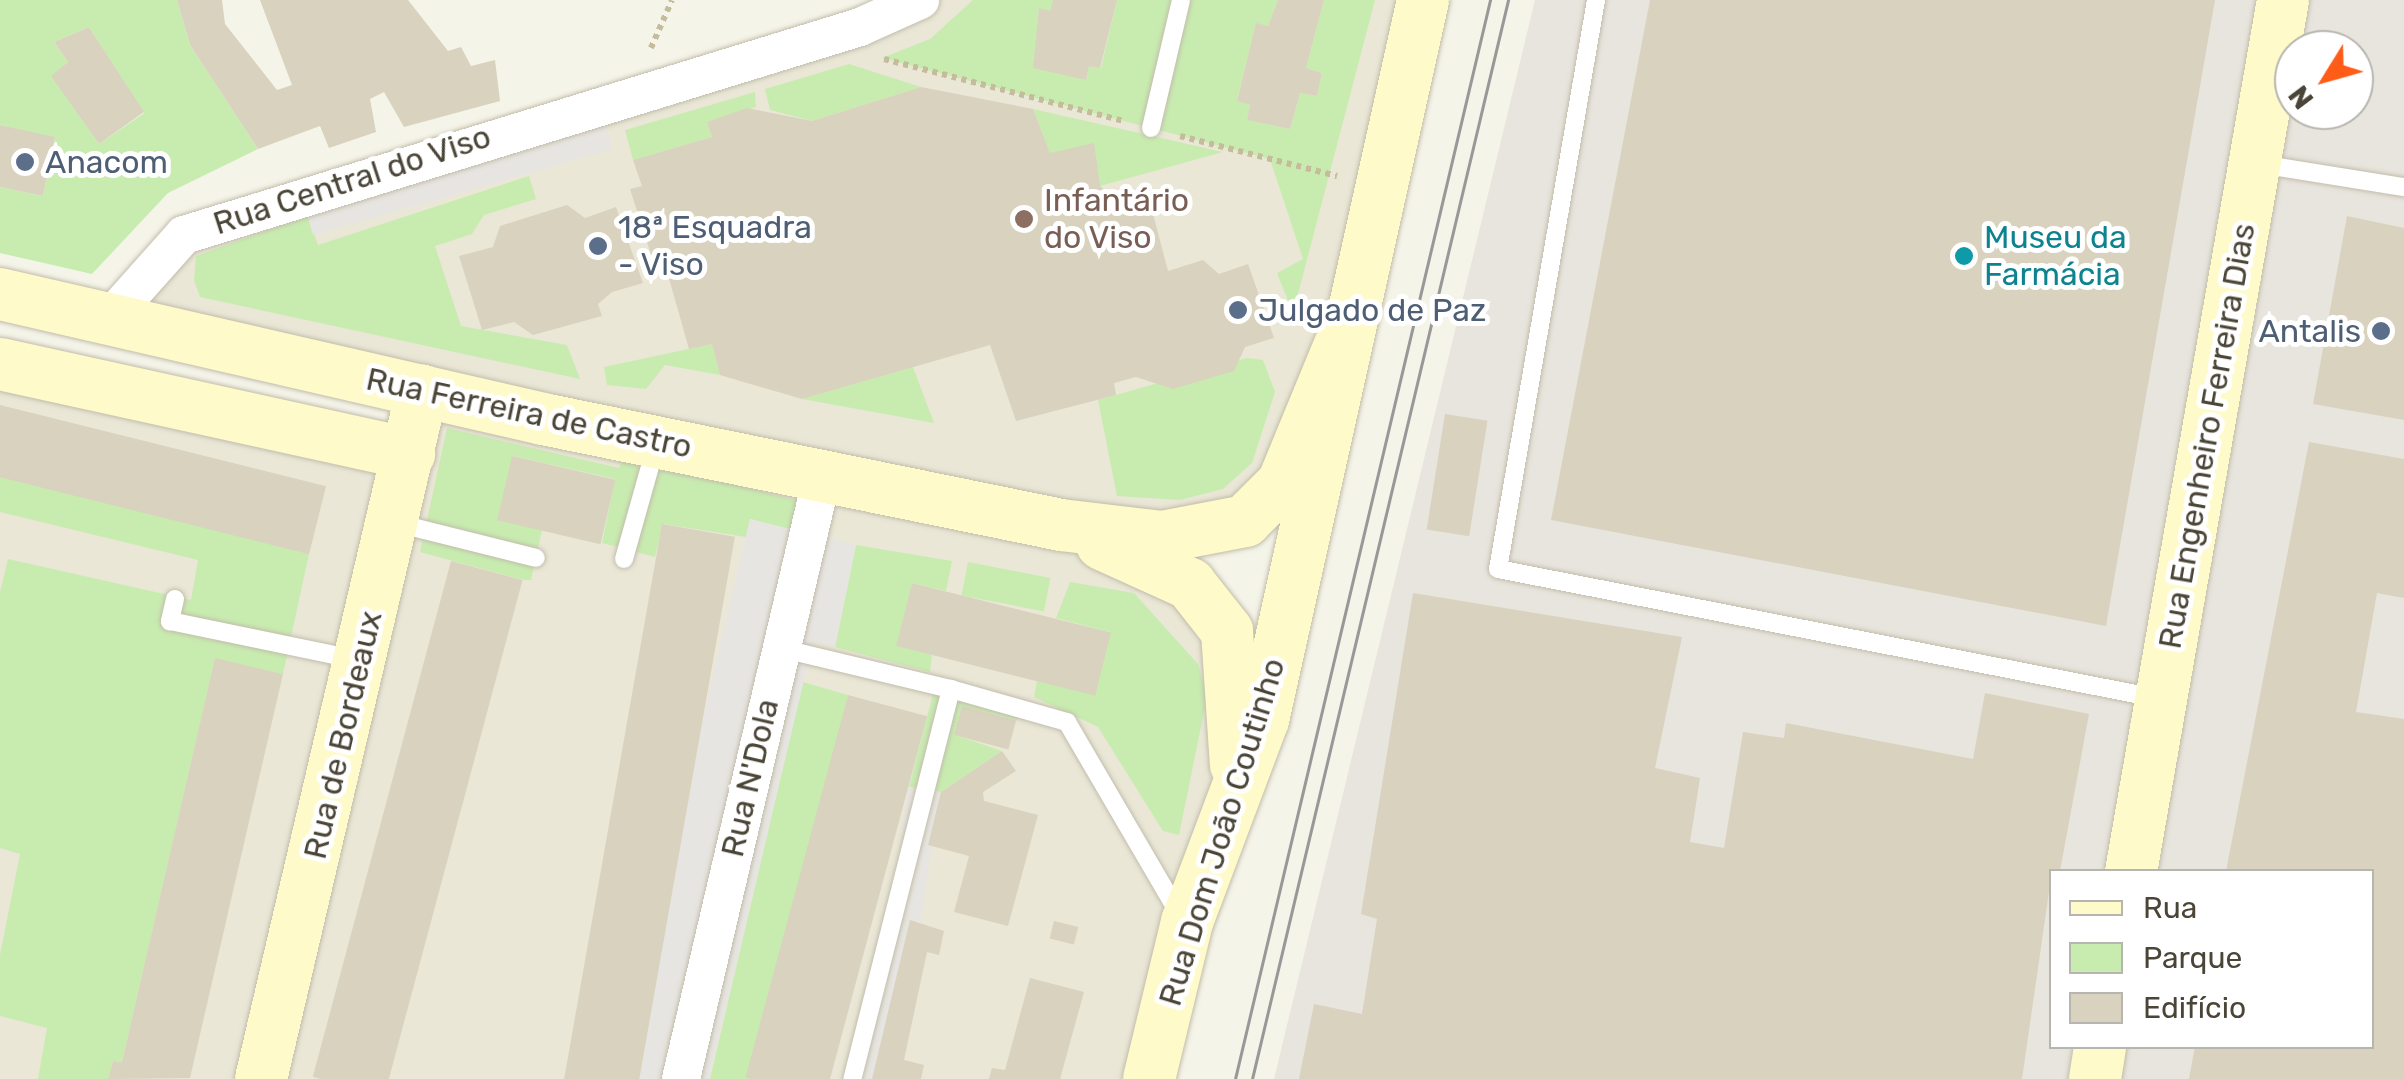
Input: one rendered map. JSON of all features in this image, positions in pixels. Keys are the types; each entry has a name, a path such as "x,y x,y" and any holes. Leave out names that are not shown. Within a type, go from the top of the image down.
{"street":[{"name":"Rua Central do Viso","path":"110,318 184,236 626,92 810,40 920,0"},
{"name":"Rua Dom João Coutinho","path":"1149,1079 1186,926 1237,772 1263,720 1327,444 1340,345 1423,0"},
{"name":"Rua Engenheiro Ferreira Dias","path":"2132,869 2283,0"},
{"name":"Rua Ferreira de Castro","path":"0,294 822,477 1060,525 1162,537 1244,521 1283,483 1340,345"},
{"name":"Rua Ferreira de Castro","path":"0,364 409,454"},
{"name":"Rua de Bordeaux","path":"261,1079 422,391"},
{"name":"Rua N'Dola","path":"680,1079 822,477"},
{"name":"Rua Ferreira de Castro","path":"1060,525 1190,584 1210,604 1227,631 1237,772"},
{"path":"2095,1079 2100,1049"}],"lane":[{"path":"1151,128 1181,0"},
{"path":"1596,0 1498,569 2161,699"},
{"path":"2254,163 2404,187"},
{"path":"624,559 658,441"},
{"path":"393,522 536,558"},
{"path":"175,599 170,621 361,660"},
{"path":"780,648 1067,722 1115,791 1186,926"},
{"path":"852,1079 951,689"}],"path":[{"path":"810,40 1378,187"}],"shaded area":[{"path":"920,0 1424,0 1283,483 1162,537 1190,584 1237,772 1149,1079 0,1079 0,364 409,454 430,423 110,318 184,235"},
{"path":"1535,0 2404,0 2404,1079 1274,1079"},
{"path":"605,121 613,149 313,235 305,207"},
{"path":"750,519 856,545 835,647 813,642 709,1079 617,1079"},
{"path":"909,787 941,792 895,1079 863,1079"}],"green space":[{"path":"0,0 177,0 190,45 258,149 168,193 92,274 0,253 0,187 43,196 55,138 0,125","holes":["89,27 144,113 99,144 52,76 68,62 54,42"]},
{"path":"973,0 1053,0 1050,11 1039,9 1034,67 1086,80 1089,66 1101,68 1117,0 1278,0 1268,26 1256,24 1237,100 1250,105 1247,120 1290,129 1300,93 1317,96 1322,73 1306,68 1324,0 1375,0 1293,313 1277,273 1303,259 1270,159 882,58 930,39"},
{"path":"849,64 921,87 812,121 770,110 765,89"},
{"path":"755,92 756,107 707,122 712,137 633,160 625,130"},
{"path":"1033,109 1223,152 1100,186 1050,153"},
{"path":"529,176 536,199 484,215 472,234 435,246 461,326 567,345 580,379 200,297 194,280 196,256 308,216 318,245"},
{"path":"712,344 720,375 665,365 646,389 607,385 604,367"},
{"path":"1247,358 1263,360 1275,392 1252,463 1223,489 1180,500 1117,496 1098,400"},
{"path":"913,367 934,423 802,399"},
{"path":"447,428 619,468 624,456 817,506 808,535 750,519 746,537 663,524 655,557 602,543 615,479 513,456 498,520 542,530 531,580 523,580 420,552"},
{"path":"0,475 309,554 283,674 215,659 122,1062 113,1061 108,1079 38,1079 47,1028 0,1016 0,955 20,854 0,848 0,592 8,559 191,600 198,560 0,512"},
{"path":"856,545 952,561 946,591 912,583 897,645 932,655 930,672 835,647"},
{"path":"968,562 1050,578 1044,611 962,595"},
{"path":"1070,582 1134,593 1198,664 1207,697 1179,835 1163,831 1098,727 1034,697 1037,681 1095,694 1110,632 1056,618"},
{"path":"803,682 848,695 752,1079 710,1079"},
{"path":"935,686 1027,713 1016,720 962,706 955,735 1002,751 941,792 909,787"}],"building":[{"path":"177,0 222,0 225,24 277,90 292,85 260,0 408,0 448,51 461,47 471,66 495,60 500,101 404,127 384,92 370,99 376,132 329,148 320,126 258,149 190,45"},
{"path":"1053,0 1117,0 1100,68 1089,66 1086,80 1033,68 1039,8 1050,11"},
{"path":"1278,0 1324,0 1306,68 1322,73 1317,96 1300,93 1290,129 1247,120 1250,105 1237,101 1256,23 1268,26"},
{"path":"1650,0 2215,0 2106,626 1551,520"},
{"path":"89,27 144,112 99,144 51,76 68,62 54,42"},
{"path":"921,87 1033,109 1050,153 1094,143 1100,186 1134,215 1152,210 1168,271 1203,260 1219,274 1248,264 1274,338 1245,347 1234,371 1173,389 1136,377 1114,383 1116,395 1016,421 990,345 802,399 720,375 712,344 689,349 666,268 656,270 630,189 642,186 633,160 712,137 707,122 747,108 812,121"},
{"name":"Anacom","path":"0,125 55,137 43,196 0,187"},
{"path":"567,205 585,218 616,207 643,283 612,292 598,304 602,316 533,335 514,322 482,330 459,256 493,247 500,226"},
{"path":"2347,216 2404,228 2404,420 2313,404"},
{"path":"0,405 326,486 309,554 0,477"},
{"path":"1445,414 1487,421 1469,536 1427,530"},
{"path":"2309,442 2404,459 2404,598 2377,593 2356,712 2404,719 2404,1079 2189,1079 2194,1049 2374,1049 2374,869 2226,869"},
{"path":"512,456 615,480 600,544 497,520"},
{"path":"662,524 735,537 639,1079 564,1079"},
{"path":"451,561 522,580 389,1079 313,1077"},
{"path":"912,583 1111,633 1095,696 896,646"},
{"path":"1413,593 1682,637 1655,768 1700,778 1690,842 1724,848 1743,732 1784,738 1786,723 1973,759 1985,693 2089,714 2060,869 2049,869 2022,1079 1299,1079 1314,1004 1362,1014 1377,919 1361,914"},
{"path":"215,658 283,674 190,1078 108,1079 113,1061 122,1062"},
{"path":"848,695 927,716 830,1079 746,1078"},
{"path":"962,706 1016,720 1008,749 954,735"},
{"path":"1002,751 1016,771 983,792 984,801 1038,815 1008,926 954,912 969,856 928,845 941,792"},
{"path":"910,920 944,931 939,955 927,952 904,1060 924,1065 921,1079 872,1079"},
{"path":"1054,921 1078,927 1074,945 1050,938"},
{"path":"1030,978 1084,992 1060,1079 989,1079 992,1068 1005,1070"}],"tram line":[{"path":"1235,1079 1490,0"},
{"path":"1252,1079 1508,0"}],"place":[{"name":"Anacom","path":"25,162"},
{"name":"Infantário do Viso","path":"1024,219"},
{"name":"18ª Esquadra - Viso","path":"598,246"},
{"name":"Museu da Farmácia","path":"1964,256"},
{"name":"Julgado de Paz","path":"1238,310"},
{"name":"Antalis","path":"2381,331"}]}
